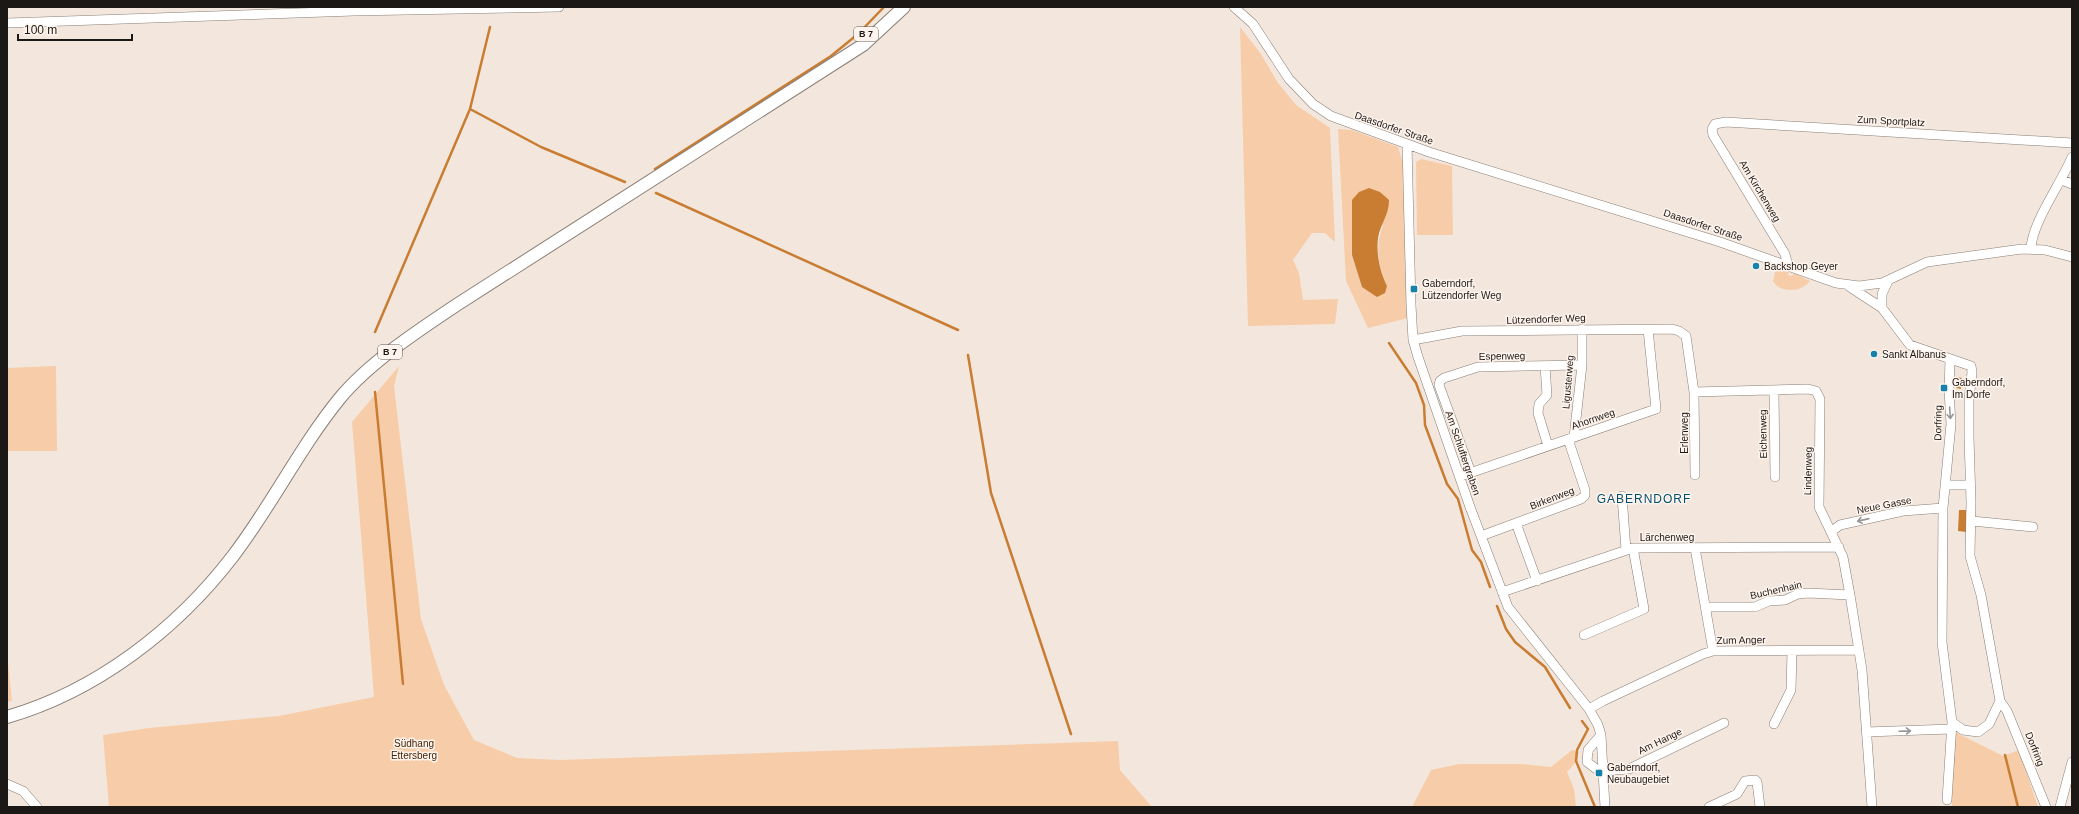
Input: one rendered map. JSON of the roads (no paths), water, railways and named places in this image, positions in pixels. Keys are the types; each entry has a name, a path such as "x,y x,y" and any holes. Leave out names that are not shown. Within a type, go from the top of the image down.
{"main road":[{"name":"B 7","path":"839,60 893,7"},
{"name":"B 7","path":"7,717 48,702 113,668 143,647 178,617 208,588 234,555 310,438 341,397 396,347 458,304 874,37 904,7"}],"street":[{"path":"7,23 354,11 559,7"},
{"name":"Daasdorfer Straße","path":"1234,7 1253,24 1289,79 1313,104 1331,116 1407,144 1720,242 1823,279 1847,285 1869,285 1888,281 1934,260 2031,249 2053,251 2072,257"},
{"name":"Zum Sportplatz","path":"1712,129 1716,124 1726,122 2072,143"},
{"name":"Am Kirchenweg","path":"1712,129 1714,135 1785,254 1788,266"},
{"name":"Am Schluftergraben","path":"1407,144 1413,340 1481,536 1508,607 1515,618 1589,709 1598,725 1601,735 1605,807"},
{"path":"2031,249 2031,243 2036,228 2062,180 2072,157"},
{"path":"2062,180 2072,184"},
{"path":"1882,308 1882,294 1888,281"},
{"path":"1847,285 1882,308 1910,346 1950,360"},
{"name":"Lützendorfer Weg","path":"1413,340 1462,331 1582,329 1648,329 1680,331 1686,336 1688,342 1694,392"},
{"name":"Ligusterweg","path":"1571,438 1582,365 1582,329"},
{"name":"Ahornweg","path":"1460,476 1656,409 1648,329"},
{"name":"Dorfring","path":"1947,800 1952,712 1943,660 1943,508 1951,424 1949,390 1950,360 1965,363 1971,366 1972,372 1969,400 1972,521 1970,556 1981,595 2000,701 2007,711 2046,807"},
{"name":"Espenweg","path":"1471,473 1440,385 1440,381 1444,378 1478,367 1582,365"},
{"path":"1546,366 1547,395 1539,404 1538,413 1548,446"},
{"name":"Lindenweg","path":"1694,392 1808,389 1816,391 1819,395 1819,507 1832,531 1843,557 1850,595 1862,670 1872,807"},
{"name":"Eichenweg","path":"1774,390 1774,477"},
{"name":"Erlenweg","path":"1694,392 1695,475"},
{"name":"Birkenweg","path":"1481,536 1581,499 1585,495 1571,438"},
{"path":"1945,485 1970,485"},
{"path":"1584,636 1644,609 1630,549 1622,496"},
{"name":"Neue Gasse","path":"1832,531 1840,526 1896,513 1943,508"},
{"path":"1972,521 2033,527"},
{"path":"1516,523 1537,581"},
{"name":"Lärchenweg","path":"1502,592 1630,549 1839,547"},
{"path":"1695,548 1713,651"},
{"name":"Buchenhain","path":"1706,607 1756,607 1769,601 1785,600 1798,594 1808,593 1850,595"},
{"name":"Zum Anger","path":"1589,709 1593,705 1696,657 1713,651 1859,650"},
{"path":"1774,724 1791,690 1792,651"},
{"path":"1866,732 1951,725 1964,730 1978,732 1989,724 2000,701"},
{"name":"Am Hange","path":"1603,771 1628,769 1724,723"},
{"path":"1601,735 1588,750 1586,756 1587,762 1593,768 1603,771"},
{"path":"2060,807 2072,762"},
{"path":"1708,807 1737,794 1746,781 1750,780 1757,782 1760,807"},
{"path":"7,784 23,791 37,807"}],"waterway":[{"path":"655,169 831,56 858,34 884,7"},
{"path":"490,27 470,109 541,147 625,182"},
{"path":"375,332 470,109"},
{"path":"656,193 958,330"},
{"path":"1389,343 1416,383 1424,405 1425,425 1447,484 1458,499 1472,550 1481,562 1490,587"},
{"path":"968,355 991,493 1071,734"},
{"path":"375,392 403,684"},
{"path":"1497,606 1506,629 1515,642 1545,667 1570,708"},
{"path":"1582,721 1588,729 1577,750 1576,761 1595,807"},
{"path":"2005,755 2018,807"}],"place":[{"name":"Backshop Geyer","path":"1756,266"},
{"name":"Gaberndorf, Lützendorfer Weg","path":"1414,289"},
{"name":"Sankt Albanus","path":"1874,354"},
{"name":"Gaberndorf, Im Dorfe","path":"1944,388"},
{"name":"Gaberndorf, Neubaugebiet","path":"1599,773"}],"district":[{"name":"GABERNDORF","path":"1644,499"}],"park label":[{"name":"Südhang Ettersberg","path":"414,748"}]}
